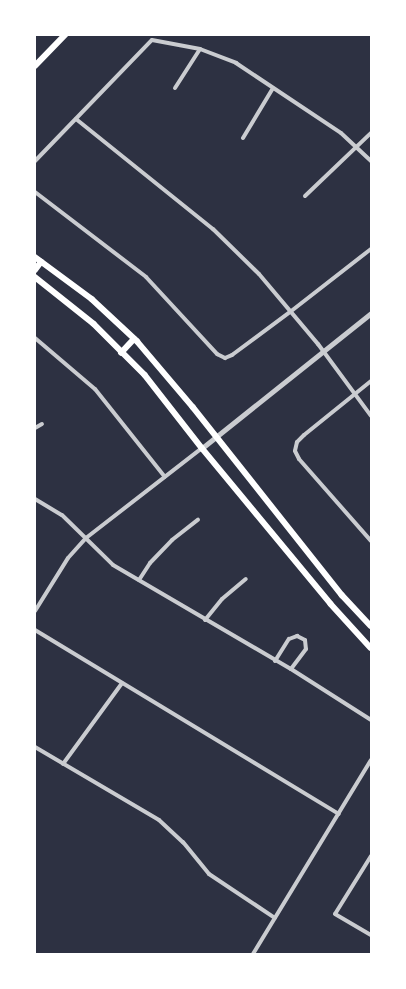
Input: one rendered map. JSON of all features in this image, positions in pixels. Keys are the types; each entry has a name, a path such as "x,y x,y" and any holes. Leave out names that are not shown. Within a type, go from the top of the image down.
{"main road":[{"path":"35,66 65,35"},
{"path":"35,257 92,299 134,338 216,437 316,564 371,626"},
{"path":"35,270 41,262"},
{"path":"35,277 94,324 121,353 145,374 202,448 371,648"},
{"path":"121,353 134,338"},
{"path":"305,572 316,564"}],"street":[{"path":"35,161 152,40 200,49 236,63 341,133 371,160"},
{"path":"175,88 200,49"},
{"path":"242,138 273,88"},
{"path":"76,119 213,229 259,274 323,351 371,416"},
{"path":"305,196 371,133"},
{"path":"35,192 146,278 217,354 224,358 232,356 371,249"},
{"path":"35,611 68,558 86,538 371,313"},
{"path":"35,338 94,389 165,477"},
{"path":"371,381 297,442 295,451 299,459 371,541"},
{"path":"35,428 42,424"},
{"path":"35,499 62,514 113,565 274,661 291,669 371,720"},
{"path":"139,580 150,563 172,540 198,520"},
{"path":"205,620 222,599 246,579"},
{"path":"35,630 339,814"},
{"path":"274,661 289,639 297,636 305,640 306,649 291,669"},
{"path":"63,764 122,683"},
{"path":"35,746 159,820 183,842 209,874 275,918"},
{"path":"253,954 371,760"},
{"path":"371,856 335,914 371,936"}]}
